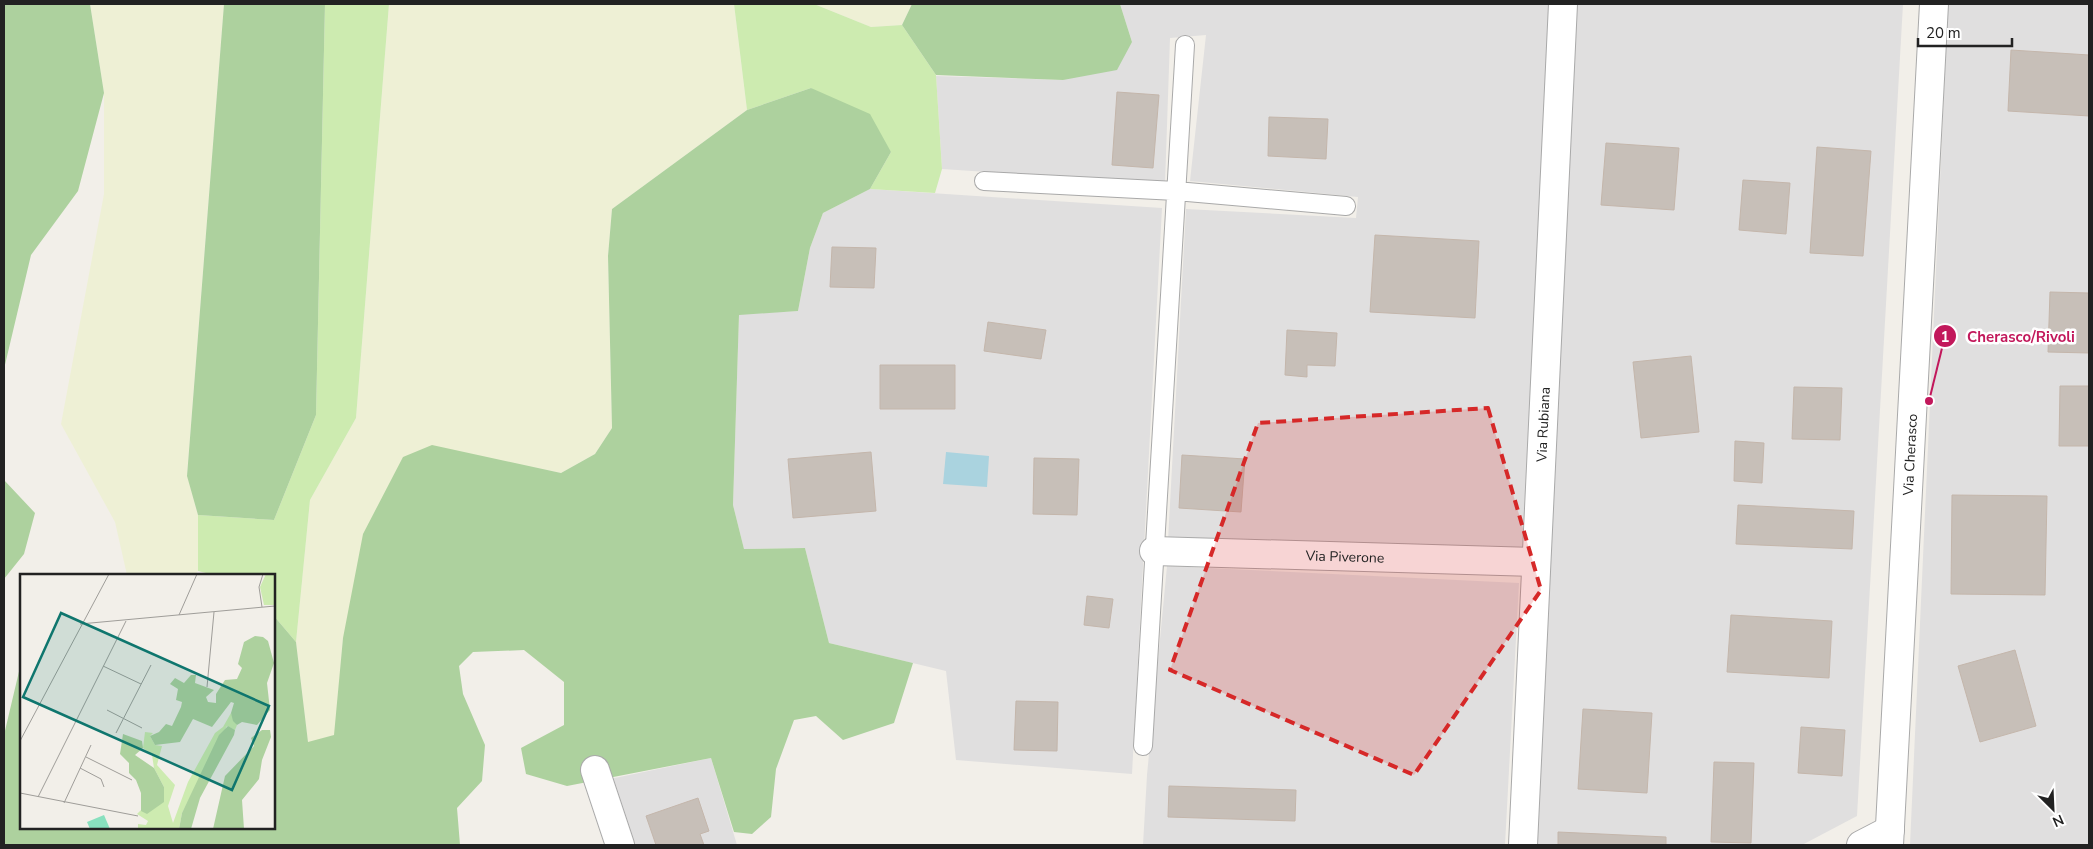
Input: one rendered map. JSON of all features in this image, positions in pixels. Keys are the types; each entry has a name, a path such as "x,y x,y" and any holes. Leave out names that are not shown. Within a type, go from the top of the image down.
{"street":[{"name":"Via Rubiana","path":"1523,845 1562,4"},
{"name":"Via Cherasco","path":"1889,838 1934,4"},
{"name":"Via Piverone","path":"1154,552 1536,562"},
{"path":"595,770 620,845"},
{"path":"1861,845 1889,838"}],"lane":[{"path":"1143,746 1185,44"},
{"path":"984,182 1176,192 1346,206"}],"highlighted area":[{"path":"1488,408 1541,590 1414,775 1170,670 1258,423"}],"shaded area":[{"path":"1120,4 1551,4 1522,551 1168,541 1186,209 1356,218 1358,197 1190,181 1206,35 1170,38 1165,184 942,169 936,76 1063,80 1132,42"},
{"path":"1574,4 1903,4 1857,816 1802,845 1532,845"},
{"path":"1948,4 2089,4 2089,845 1910,845"},
{"path":"870,189 1162,208 1132,774 956,760 946,671 829,643 805,548 744,549 733,505 739,314 798,311 810,248 823,213"},
{"path":"1167,566 1519,583 1505,845 1143,845 1147,775"},
{"path":"711,758 737,845 633,845 610,779"}],"green space":[{"path":"4,4 90,4 104,93 78,191 31,255 4,369"},
{"path":"90,4 224,4 187,475 198,515 198,571 196,574 127,574 115,522 61,424 104,194 104,93"},
{"path":"224,4 325,4 316,415 274,520 198,515 187,476"},
{"path":"325,4 389,4 356,418 310,500 296,642 275,617 275,574 210,574 198,571 198,515 274,520 316,415"},
{"path":"389,4 734,4 747,110 612,209 608,256 612,428 595,454 561,473 532,467 343,638 335,735 308,743 296,642 310,500 356,418"},
{"path":"734,4 814,4 871,27 902,25 936,75 942,169 935,193 870,189 891,152 811,88 747,110"},
{"path":"814,4 912,4 902,25 871,27"},
{"path":"912,4 1120,4 1132,42 1117,70 1063,80 936,75 902,25"},
{"path":"811,88 870,114 891,152 870,189 823,213 810,248 798,311 739,315 733,505 744,549 805,548 829,643 913,663 894,723 843,740 816,716 794,720 776,769 771,817 752,834 734,832 711,758 567,786 526,774 521,748 564,725 564,682 524,650 473,652 459,666 463,694 485,745 482,781 457,808 460,845 4,845 4,735 20,667 20,829 275,829 275,617 296,642 308,742 334,735 343,638 363,534 403,457 432,445 561,473 595,454 612,428 608,256 612,209 747,110"},
{"path":"4,480 35,513 24,554 4,579"}],"water":[{"path":"946,452 989,456 987,487 943,484"}],"building":[{"path":"2011,50 2089,55 2089,116 2008,111"},
{"path":"1117,92 1159,95 1153,168 1112,165"},
{"path":"1269,117 1328,119 1326,159 1268,156"},
{"path":"1606,143 1679,148 1674,210 1601,205"},
{"path":"1817,147 1871,151 1863,256 1810,253"},
{"path":"1743,180 1790,183 1786,234 1739,230"},
{"path":"1375,235 1479,241 1475,318 1370,312"},
{"path":"832,247 876,248 874,288 830,287"},
{"path":"2050,292 2089,293 2089,353 2048,352"},
{"path":"988,322 1046,330 1041,359 984,351"},
{"path":"1287,330 1337,333 1335,366 1307,365 1307,377 1285,375"},
{"path":"1691,356 1699,432 1641,438 1633,362"},
{"path":"880,365 955,365 955,409 880,409"},
{"path":"2060,386 2089,386 2089,446 2059,446"},
{"path":"1794,387 1842,388 1840,440 1792,439"},
{"path":"1735,441 1764,443 1762,483 1734,481"},
{"path":"871,452 876,511 793,518 788,459"},
{"path":"1182,455 1245,459 1241,512 1179,508"},
{"path":"1034,458 1079,459 1077,515 1033,514"},
{"path":"1952,495 2047,496 2045,595 1951,594"},
{"path":"1738,505 1854,511 1852,549 1736,544"},
{"path":"1087,596 1113,599 1109,628 1084,625"},
{"path":"1731,615 1832,621 1829,678 1727,672"},
{"path":"2015,650 2036,726 1980,742 1958,666"},
{"path":"1016,701 1058,702 1057,751 1014,750"},
{"path":"1583,709 1652,713 1647,793 1578,789"},
{"path":"1801,727 1845,730 1842,776 1798,773"},
{"path":"1714,762 1754,763 1751,843 1711,842"},
{"path":"1169,786 1296,790 1295,821 1168,817"},
{"path":"698,798 709,831 700,834 704,845 656,845 646,816"},
{"path":"1558,832 1666,837 1666,845 1558,845"}],"place":[{"name":"Cherasco/Rivoli","path":"1929,401"}]}
